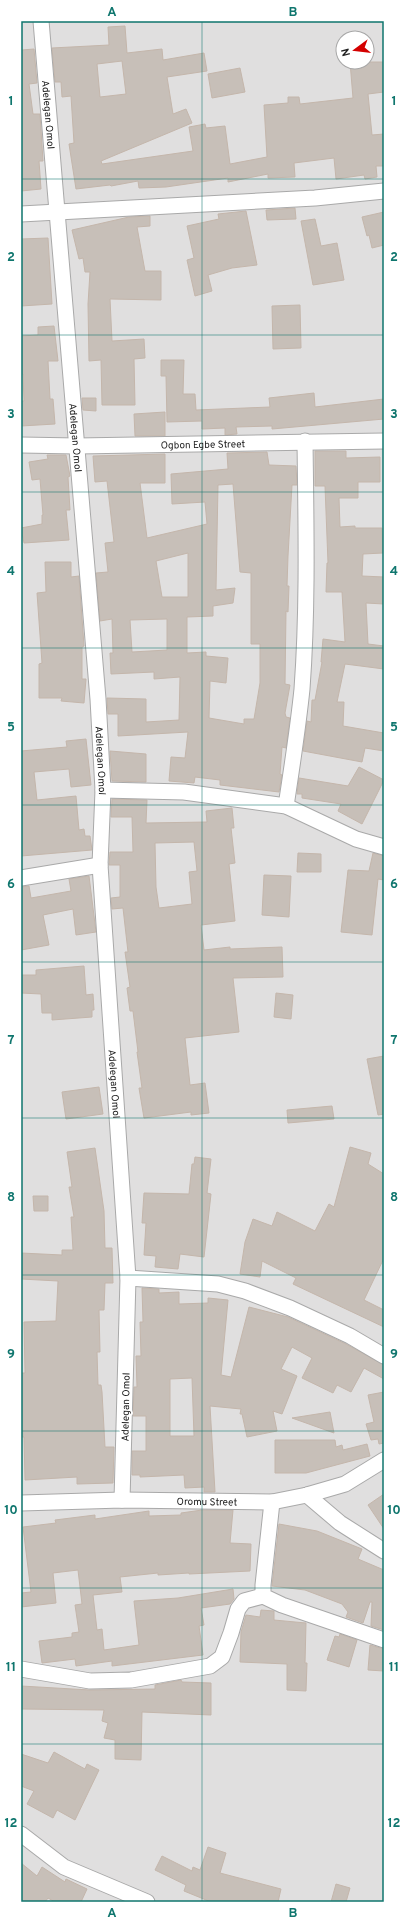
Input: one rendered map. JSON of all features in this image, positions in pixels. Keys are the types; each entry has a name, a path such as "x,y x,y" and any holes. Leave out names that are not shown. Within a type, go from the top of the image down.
{"street":[{"name":"Adelegan Omol","path":"42,21 56,211 98,699 103,790 100,865 128,1278 122,1500"},
{"path":"21,214 314,198 384,191"},
{"name":"Ogbon Egbe Street","path":"21,445 77,446 384,440"},
{"path":"286,806 297,736 302,688 306,561 305,441"},
{"path":"103,790 184,792 286,806 356,839 384,847"},
{"path":"21,878 100,865"},
{"path":"128,1278 218,1284 245,1291 303,1314 350,1336 384,1356"},
{"name":"Oromu Street","path":"21,1503 122,1500 272,1502 307,1495 345,1484 384,1460"},
{"path":"307,1495 340,1523 384,1551"},
{"path":"263,1596 272,1502"},
{"path":"21,1669 90,1681 131,1680 210,1666 222,1657 238,1609 244,1601 263,1596 282,1605 384,1640"},
{"path":"21,1834 64,1867 147,1902"}],"shaded area":[{"path":"21,21 384,21 384,1902 21,1902"}],"building":[{"path":"125,26 127,53 162,49 163,60 204,53 207,71 167,77 173,114 186,109 192,123 101,161 102,164 193,151 189,127 205,124 206,128 225,126 230,164 267,157 264,105 288,103 288,97 299,97 300,104 353,98 351,70 375,70 375,62 384,62 384,92 368,94 372,135 384,134 384,166 376,166 377,177 365,179 364,175 336,179 334,158 294,163 295,177 268,178 268,174 228,182 228,178 166,187 139,188 138,181 111,186 76,189 69,144 74,143 71,96 62,97 61,82 55,82 52,48 109,45 108,27","holes":["122,61 126,94 100,97 97,64"]},
{"path":"34,49 37,83 29,84 33,114 40,114 43,161 39,161 41,189 21,191 22,50"},
{"path":"240,68 245,92 212,98 208,74"},
{"path":"295,208 296,219 267,220 266,210"},
{"path":"246,211 257,265 232,268 208,275 212,291 195,296 187,260 194,258 187,226 219,219 218,214"},
{"path":"384,212 384,245 372,248 362,217"},
{"path":"150,216 150,226 137,227 145,271 161,271 161,300 110,299 112,341 144,339 145,358 134,359 135,405 102,405 101,360 89,361 88,304 90,272 85,272 83,258 79,259 72,230 129,217"},
{"path":"315,219 321,246 337,243 344,280 313,285 301,221"},
{"path":"48,238 52,304 21,306 21,239"},
{"path":"300,305 301,348 273,349 272,306"},
{"path":"54,326 58,361 48,361 50,399 53,399 55,424 21,426 21,401 24,401 23,374 21,374 21,336 38,335 38,327"},
{"path":"161,360 184,360 183,394 195,394 196,410 270,407 269,398 314,393 315,407 384,399 384,419 272,429 272,426 236,427 237,434 225,435 225,428 202,429 202,421 167,422 166,376 161,376"},
{"path":"82,398 96,398 96,411 83,410"},
{"path":"165,412 165,436 135,436 134,414"},
{"path":"315,451 346,451 346,458 380,457 380,482 358,482 358,498 339,498 340,527 355,526 355,528 382,528 383,553 363,554 362,576 384,577 384,604 366,603 368,644 384,646 384,669 345,664 337,702 344,702 343,726 384,733 384,751 365,748 362,762 303,751 307,721 311,722 312,700 315,700 322,662 323,639 345,642 342,592 326,592 328,563 325,486 315,486"},
{"path":"267,452 269,465 296,466 297,485 292,485 287,586 289,586 288,612 286,611 285,684 290,685 285,713 286,717 290,718 286,748 282,747 280,774 282,775 279,792 220,785 220,780 195,777 194,783 169,781 171,757 185,758 188,732 118,736 118,714 108,714 107,698 146,699 146,722 179,720 180,677 154,679 154,672 111,674 110,653 113,653 112,619 100,621 96,573 108,572 105,543 114,542 107,481 95,482 93,456 165,454 165,483 140,483 147,538 207,524 205,502 172,504 171,474 228,469 227,453","holes":["233,484 240,572 251,573 251,644 260,644 260,683 254,719 244,719 244,724 209,718 210,681 226,683 228,658 206,656 206,652 187,653 187,617 213,616 213,606 233,603 235,588 216,590 218,485","188,553 188,597 162,597 156,561","167,619 167,650 132,652 130,620"]},
{"path":"47,455 66,455 70,476 68,477 70,510 66,510 69,540 24,543 21,528 42,524 43,515 40,479 32,480 29,462 48,459"},
{"path":"45,562 71,562 71,577 79,576 84,646 82,647 82,679 86,679 84,703 61,701 62,698 39,698 39,664 42,663 37,593 46,592"},
{"path":"86,739 91,785 71,787 69,769 34,772 37,800 76,796 79,830 84,829 85,836 90,836 92,850 21,856 21,751 67,747 66,741"},
{"path":"110,751 146,754 146,782 112,781"},
{"path":"359,767 384,780 362,824 338,811 341,804 302,798 302,794 297,794 299,778 348,786"},
{"path":"112,799 147,800 146,823 207,822 206,811 232,808 234,828 231,828 235,863 229,864 235,921 201,925 204,950 230,947 230,949 282,947 283,977 233,978 239,1032 185,1038 190,1085 205,1083 209,1113 191,1115 191,1112 144,1118 139,1088 142,1088 133,1011 130,1011 127,988 130,987 125,952 128,952 123,908 112,909 111,898 120,897 120,865 109,865 110,852 133,852 132,817 111,817","holes":["194,842 197,871 189,872 192,904 159,908 156,887 155,843"]},
{"path":"298,853 321,854 321,872 297,872"},
{"path":"373,853 384,856 384,880 378,879 372,935 341,932 348,870 369,871"},
{"path":"264,875 291,876 289,917 262,915"},
{"path":"89,876 96,932 76,935 73,909 43,915 49,945 21,950 21,887 29,886 31,898 71,891 69,879"},
{"path":"84,966 86,995 93,994 94,1010 92,1010 92,1017 52,1020 52,1013 42,1013 41,994 21,993 21,975 36,975 36,970"},
{"path":"276,993 293,995 291,1019 274,1017"},
{"path":"384,1056 384,1114 378,1115 367,1059"},
{"path":"99,1087 103,1114 66,1119 62,1092"},
{"path":"332,1106 334,1119 288,1123 287,1110"},
{"path":"350,1147 371,1153 368,1164 384,1174 384,1258 364,1300 384,1310 384,1327 293,1284 296,1278 262,1261 260,1277 240,1274 245,1242 253,1219 272,1226 277,1212 315,1231 329,1204 334,1207"},
{"path":"95,1148 104,1211 105,1248 112,1248 113,1283 105,1283 104,1310 99,1310 100,1352 97,1352 98,1385 101,1385 102,1392 105,1447 114,1447 113,1483 77,1484 77,1477 25,1480 24,1437 21,1437 21,1373 25,1373 24,1322 56,1321 58,1281 21,1279 21,1253 62,1255 62,1250 73,1250 71,1217 74,1217 69,1187 72,1187 67,1152"},
{"path":"195,1157 211,1159 207,1193 211,1194 204,1257 180,1254 178,1269 155,1267 156,1256 144,1255 146,1223 142,1223 144,1193 189,1194 192,1164 194,1164"},
{"path":"33,1196 48,1196 48,1211 34,1211"},
{"path":"142,1288 159,1289 159,1293 179,1292 179,1304 208,1303 208,1298 228,1300 221,1375 231,1377 249,1307 288,1317 346,1344 384,1365 384,1379 364,1368 351,1392 337,1385 333,1393 302,1378 312,1358 292,1347 281,1369 297,1376 282,1414 273,1411 277,1431 247,1437 242,1414 240,1414 241,1409 210,1406 215,1492 204,1492 204,1487 185,1488 184,1475 140,1477 140,1475 132,1475 132,1451 146,1451 146,1416 133,1416 134,1387 137,1387 136,1356 141,1356 140,1322 143,1322","holes":["192,1378 194,1436 170,1436 170,1379"]},
{"path":"384,1392 384,1443 379,1444 378,1439 371,1440 366,1424 374,1422 368,1395"},
{"path":"330,1412 334,1433 292,1418"},
{"path":"275,1440 335,1440 336,1447 342,1445 343,1450 367,1444 370,1456 306,1473 275,1473"},
{"path":"384,1494 384,1529 368,1505"},
{"path":"202,1510 233,1510 230,1543 251,1544 250,1571 158,1575 158,1573 120,1577 122,1592 93,1595 97,1630 102,1629 104,1650 139,1645 134,1601 178,1598 233,1589 234,1599 230,1604 201,1608 204,1625 199,1626 203,1655 112,1666 112,1661 76,1666 75,1659 42,1663 39,1641 72,1637 72,1633 79,1632 75,1605 82,1604 78,1570 53,1573 56,1603 21,1607 21,1593 31,1592 23,1527 56,1523 55,1520 95,1515 95,1519 149,1511 149,1516 181,1515 181,1513"},
{"path":"279,1524 317,1531 362,1549 358,1559 384,1570 384,1630 371,1626 372,1602 370,1602 363,1623 346,1617 348,1612 342,1604 305,1590 272,1586"},
{"path":"261,1610 274,1611 274,1620 306,1623 306,1691 287,1690 287,1664 240,1662 241,1632 246,1615 260,1617"},
{"path":"340,1634 357,1640 349,1667 327,1660 335,1636 339,1637"},
{"path":"370,1645 384,1649 384,1671 368,1670"},
{"path":"181,1680 182,1682 211,1683 211,1715 142,1712 141,1760 115,1759 115,1740 104,1738 108,1723 102,1721 104,1710 21,1709 21,1686 90,1690 155,1689 155,1685"},
{"path":"54,1752 85,1769 87,1764 99,1770 75,1820 57,1810 53,1818 27,1804 34,1791 21,1786 21,1754 48,1763"},
{"path":"208,1847 226,1853 220,1873 281,1889 278,1902 211,1902 184,1891 186,1885 155,1870 162,1856 192,1871 193,1867 200,1870"},
{"path":"21,1863 37,1876 42,1867 65,1882 66,1879 87,1889 81,1902 55,1902 48,1898 45,1902 21,1902"},
{"path":"336,1884 350,1888 346,1902 331,1902"}]}
